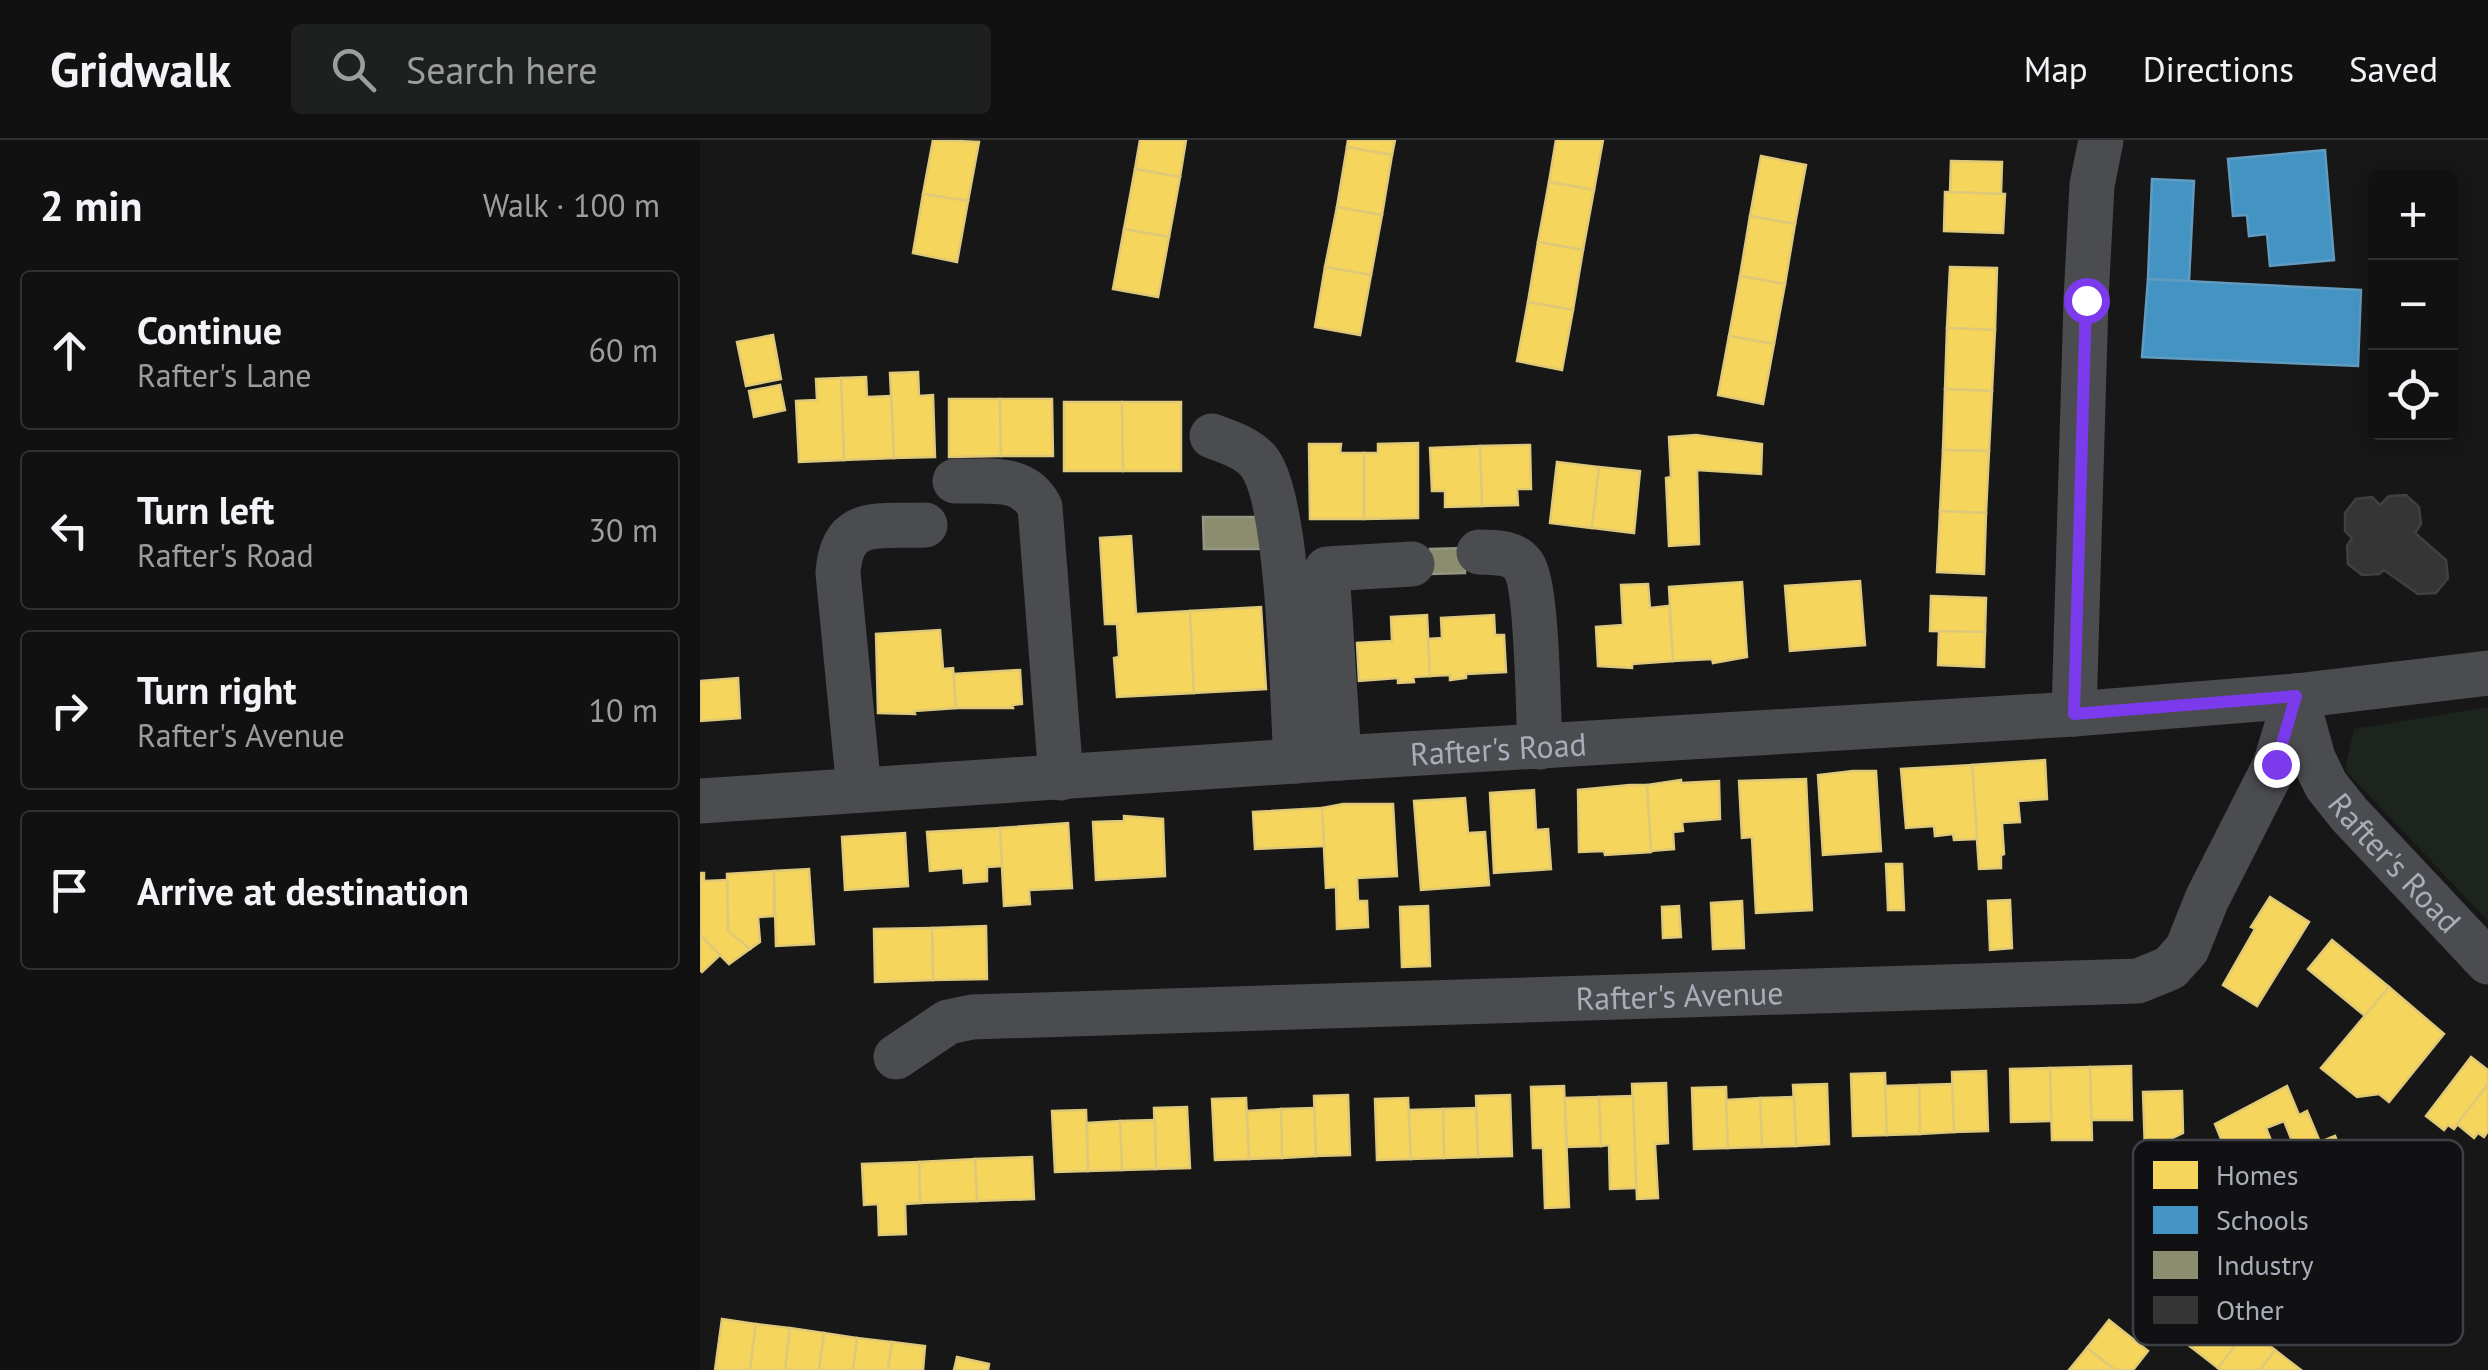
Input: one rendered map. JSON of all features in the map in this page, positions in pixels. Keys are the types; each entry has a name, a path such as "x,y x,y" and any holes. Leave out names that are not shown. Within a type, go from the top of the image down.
{"street":[{"path":"2074,714 2086,300 2096,141"},
{"path":"1212,436 1235,445 1258,461 1275,496 1283,568 1317,759"},
{"path":"955,481 1016,484 1032,492 1040,507 1061,778"},
{"path":"858,790 838,572 840,549 848,536 866,528 924,525"},
{"path":"1479,552 1510,554 1525,566 1532,601 1540,747"},
{"path":"1317,759 1327,569 1412,564"},
{"name":"Rafter's Road","path":"700,802 1317,759 2074,714 2296,696 2488,673"},
{"name":"Rafter's Road","path":"2296,696 2312,758 2326,785 2488,962"},
{"name":"Rafter's Avenue","path":"896,1057 948,1022 972,1017 2138,981 2170,968 2187,949 2207,899 2276,764 2296,696"}],"shaded area":[{"path":"2488,707 2488,921 2345,770 2354,729"}],"building: Homes":[{"path":"933,140 979,142 968,201 923,194"},
{"path":"1140,140 1186,140 1180,177 1135,169"},
{"path":"1348,140 1395,140 1392,155 1347,147"},
{"path":"1556,140 1603,140 1594,190 1549,182"},
{"path":"1347,147 1392,155 1382,215 1337,207"},
{"path":"1761,156 1806,165 1795,224 1750,216"},
{"path":"1951,161 2002,162 2001,194 1950,192"},
{"path":"1135,169 1180,177 1169,237 1124,229"},
{"path":"1549,182 1594,190 1583,250 1538,242"},
{"path":"1945,192 2005,194 2003,233 1944,231"},
{"path":"923,194 968,201 957,262 913,253"},
{"path":"1337,207 1382,215 1371,275 1325,267"},
{"path":"1750,216 1795,224 1785,284 1740,276"},
{"path":"1124,229 1169,237 1158,297 1113,289"},
{"path":"1538,242 1583,250 1573,310 1528,302"},
{"path":"1325,267 1371,275 1360,335 1315,327"},
{"path":"1950,267 1997,268 1995,330 1947,328"},
{"path":"1740,276 1785,284 1774,344 1729,336"},
{"path":"1528,302 1573,310 1562,370 1517,361"},
{"path":"1947,328 1995,330 1992,391 1945,389"},
{"path":"773,335 781,379 746,386 737,342"},
{"path":"1729,336 1774,344 1763,404 1718,395"},
{"path":"918,372 919,396 933,395 935,457 894,458 890,373"},
{"path":"866,377 867,397 891,396 894,458 844,460 841,378"},
{"path":"841,378 844,460 799,462 796,401 817,400 816,379"},
{"path":"780,385 785,410 754,417 749,391"},
{"path":"1945,389 1992,391 1989,451 1943,450"},
{"path":"949,399 1000,399 1001,456 949,457"},
{"path":"1000,399 1052,399 1053,456 1001,456"},
{"path":"1064,402 1122,402 1123,471 1064,471"},
{"path":"1122,402 1181,402 1181,471 1123,471"},
{"path":"1696,435 1762,444 1761,474 1697,470 1699,544 1669,546 1669,437"},
{"path":"1418,443 1418,518 1364,519 1364,453 1378,453 1378,444"},
{"path":"1309,444 1341,444 1340,453 1364,453 1364,519 1310,519"},
{"path":"1530,445 1531,489 1517,489 1518,505 1482,506 1480,446"},
{"path":"1480,446 1482,506 1445,507 1445,491 1432,491 1430,448"},
{"path":"1943,450 1989,451 1986,513 1940,511"},
{"path":"1557,462 1599,467 1592,528 1550,523"},
{"path":"1599,467 1640,471 1634,533 1592,528"},
{"path":"1940,511 1986,513 1984,574 1937,572"},
{"path":"1131,536 1136,614 1190,611 1194,693 1117,697 1117,624 1105,624 1100,538"},
{"path":"1860,581 1865,645 1790,651 1785,586"},
{"path":"1742,582 1747,657 1713,663 1712,659 1673,661 1669,587"},
{"path":"1648,584 1650,608 1669,606 1673,661 1632,664 1632,668 1598,666 1596,627 1623,625 1621,585"},
{"path":"1931,596 1986,598 1985,632 1930,631"},
{"path":"1261,607 1266,689 1194,693 1190,611"},
{"path":"1427,615 1430,676 1413,677 1414,682 1398,683 1398,678 1359,681 1357,643 1392,641 1391,617"},
{"path":"1494,615 1495,635 1504,635 1506,672 1466,674 1466,678 1450,680 1450,675 1430,676 1428,639 1442,638 1441,618"},
{"path":"940,630 943,669 953,668 956,708 914,711 915,714 878,713 876,634"},
{"path":"1939,631 1985,632 1984,667 1938,665"},
{"path":"1020,670 1022,704 1012,705 1013,708 956,708 954,674"},
{"path":"738,678 740,718 700,721 700,681"},
{"path":"2045,760 2047,799 2018,801 2020,822 2002,823 2001,868 1979,869 1972,765"},
{"path":"1972,765 1977,839 1954,840 1953,834 1935,836 1934,826 1906,828 1901,769"},
{"path":"1876,771 1881,851 1823,855 1818,775"},
{"path":"1806,779 1812,910 1756,913 1752,837 1742,838 1739,781"},
{"path":"1681,780 1719,781 1720,819 1682,822 1683,831 1673,832 1674,849 1651,851 1647,785"},
{"path":"1647,785 1651,852 1579,852 1578,790"},
{"path":"1534,790 1536,830 1548,829 1551,869 1494,873 1490,793"},
{"path":"1465,798 1468,833 1485,832 1489,885 1421,890 1414,801"},
{"path":"1393,804 1397,876 1357,878 1358,901 1367,901 1368,927 1337,929 1336,887 1326,888 1322,808"},
{"path":"1322,808 1324,846 1255,849 1253,812"},
{"path":"1124,816 1163,819 1165,876 1096,880 1093,822 1124,821"},
{"path":"1068,823 1072,888 1029,890 1030,904 1004,906 1000,828"},
{"path":"1000,828 1002,866 987,867 987,881 964,883 963,868 930,871 927,832"},
{"path":"905,833 908,886 845,890 842,837"},
{"path":"1886,864 1902,864 1904,910 1888,910"},
{"path":"809,869 814,944 776,946 774,871"},
{"path":"774,871 774,916 758,917 760,942 750,949 728,931 727,874"},
{"path":"700,873 704,873 704,881 727,880 728,931 750,949 729,964 700,935"},
{"path":"2270,897 2309,922 2257,1006 2223,985"},
{"path":"2010,900 2012,948 1990,950 1988,901"},
{"path":"1742,901 1744,948 1713,949 1711,903"},
{"path":"1428,906 1430,966 1402,967 1400,907"},
{"path":"1679,906 1681,937 1663,938 1662,907"},
{"path":"986,926 987,979 933,980 932,928"},
{"path":"932,928 933,980 875,982 874,929"},
{"path":"700,935 720,955 702,972 700,970"},
{"path":"2332,940 2389,987 2365,1016 2308,969"},
{"path":"2389,987 2444,1034 2389,1102 2379,1094 2357,1097 2321,1068"},
{"path":"2471,1057 2488,1070 2488,1084 2454,1129 2448,1125 2444,1130 2426,1116"},
{"path":"2131,1066 2132,1120 2091,1120 2090,1067"},
{"path":"2090,1067 2092,1140 2052,1140 2050,1068"},
{"path":"2050,1068 2051,1121 2011,1122 2010,1069"},
{"path":"1986,1071 1988,1131 1954,1132 1952,1072"},
{"path":"1885,1073 1887,1135 1853,1136 1851,1074"},
{"path":"1666,1083 1668,1143 1655,1144 1658,1198 1637,1199 1632,1084"},
{"path":"1827,1084 1829,1144 1796,1146 1793,1085"},
{"path":"1952,1084 1954,1132 1920,1134 1919,1085"},
{"path":"2488,1084 2488,1131 2484,1137 2478,1133 2474,1138 2457,1124"},
{"path":"1919,1085 1920,1134 1887,1135 1885,1086"},
{"path":"1564,1086 1569,1207 1545,1208 1543,1148 1533,1148 1531,1087"},
{"path":"2287,1086 2299,1115 2307,1111 2319,1140 2292,1140 2284,1121 2266,1128 2271,1140 2222,1140 2215,1124"},
{"path":"1726,1087 1728,1148 1694,1149 1692,1088"},
{"path":"2182,1091 2183,1133 2168,1140 2145,1140 2143,1092"},
{"path":"1348,1095 1350,1155 1316,1156 1314,1096"},
{"path":"1510,1095 1512,1156 1478,1157 1476,1096"},
{"path":"1633,1096 1636,1188 1610,1189 1609,1145 1601,1146 1599,1097"},
{"path":"1599,1097 1601,1146 1567,1147 1565,1098"},
{"path":"1794,1097 1796,1146 1762,1147 1760,1098"},
{"path":"1246,1098 1249,1159 1215,1160 1212,1099"},
{"path":"1408,1098 1411,1159 1377,1160 1375,1099"},
{"path":"1760,1098 1762,1147 1728,1148 1726,1100"},
{"path":"1187,1107 1190,1168 1156,1169 1154,1108"},
{"path":"1314,1108 1316,1156 1282,1158 1281,1109"},
{"path":"1476,1108 1478,1157 1444,1158 1443,1109"},
{"path":"1281,1109 1282,1158 1249,1159 1247,1111"},
{"path":"1443,1109 1444,1158 1411,1159 1409,1110"},
{"path":"1086,1110 1088,1171 1055,1172 1052,1111"},
{"path":"1155,1120 1156,1169 1122,1170 1120,1121"},
{"path":"1120,1121 1122,1170 1088,1171 1087,1123"},
{"path":"1032,1157 1034,1199 977,1201 975,1159"},
{"path":"975,1159 977,1201 920,1203 919,1162"},
{"path":"919,1162 920,1203 905,1204 906,1234 879,1235 878,1204 864,1205 862,1164"},
{"path":"722,1319 756,1324 750,1370 715,1370"},
{"path":"2109,1320 2133,1339 2133,1345 2148,1351 2133,1370 2115,1370 2087,1348"},
{"path":"756,1324 790,1328 785,1370 750,1370"},
{"path":"790,1328 824,1333 819,1370 785,1370"},
{"path":"824,1333 857,1338 853,1370 819,1370"},
{"path":"857,1338 892,1342 888,1370 853,1370"},
{"path":"892,1342 925,1346 923,1370 888,1370"},
{"path":"2193,1345 2236,1345 2218,1368"},
{"path":"2236,1345 2269,1345 2275,1350 2260,1370 2218,1368"},
{"path":"2087,1348 2115,1370 2069,1370"},
{"path":"2275,1350 2301,1370 2260,1370"},
{"path":"957,1357 989,1364 988,1370 954,1370"}],"building: Schools":[{"path":"2325,150 2334,260 2270,266 2267,234 2249,236 2247,215 2233,216 2228,159"},
{"path":"2152,179 2194,181 2189,281 2148,279"},
{"path":"2148,279 2361,290 2358,366 2142,357"}],"building: Industry":[{"path":"1203,517 1259,517 1260,549 1204,549"},
{"path":"1465,548 1465,573 1430,574 1430,549"}],"building: Other":[{"path":"2406,495 2419,507 2421,524 2415,533 2446,560 2448,578 2436,593 2418,594 2384,570 2362,575 2348,564 2347,546 2352,538 2345,531 2345,513 2356,499 2372,497 2380,505 2389,496"}],"route":[{"path":"2086,300 2074,714 2296,696 2276,764"}]}
